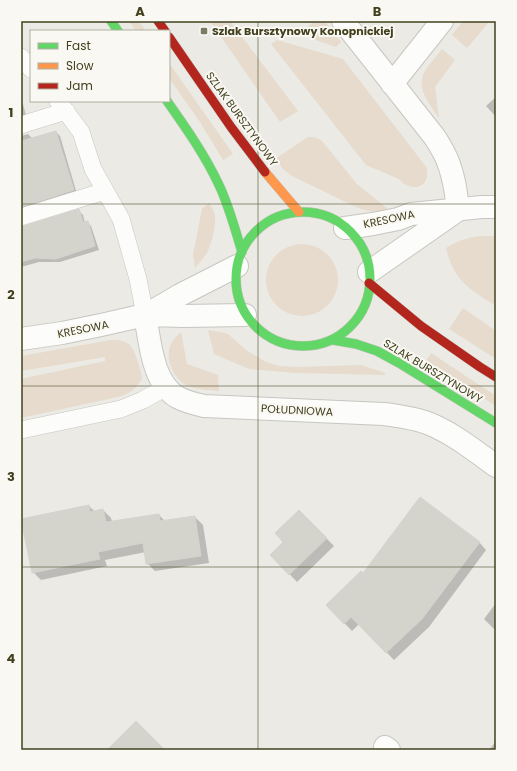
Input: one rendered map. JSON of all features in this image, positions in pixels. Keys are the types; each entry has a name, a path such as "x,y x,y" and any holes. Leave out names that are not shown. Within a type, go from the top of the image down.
{"main road":[{"path":"111,21 117,30"},
{"path":"158,21 164,30"},
{"name":"SZLAK BURSZTYNOWY","path":"170,38 250,153 279,190 299,212"},
{"path":"168,102 200,149 215,177 233,221 239,259 236,283 238,299 245,315 258,330 275,340 293,346 313,346 333,340 347,330 359,317 366,301 369,277 365,256 357,239 345,228 331,219 316,214 299,212 282,216 266,224 252,235 239,259"},
{"path":"369,277 421,326 496,377"},
{"name":"SZLAK BURSZTYNOWY","path":"333,340 356,344 376,351 399,362 496,423"}],"street":[{"path":"343,21 433,135 444,152 451,170 456,190 458,210"},
{"path":"392,84 442,21"},
{"name":"KRESOWA","path":"345,228 398,219 412,214 458,210 482,206 496,207"},
{"name":"KRESOWA","path":"369,277 458,210"},
{"path":"145,315 239,259"},
{"path":"145,315 245,315"},
{"name":"KRESOWA","path":"21,340 101,326 145,315"},
{"name":"POŁUDNIOWA","path":"145,315 153,360 158,375 166,387 176,397 190,403 204,406 384,414 406,417 429,424 449,434 496,466"}],"lane":[{"path":"21,57 30,68"},
{"path":"21,125 62,106 81,132 93,169 121,220 138,279 145,315"},
{"path":"21,217 105,191"},
{"path":"21,430 121,409 143,400 166,387"}],"shaded area":[{"path":"129,21 139,21 145,30 135,30"},
{"path":"210,21 230,21 298,111 280,122"},
{"path":"315,21 325,21 341,42 336,47 310,38 303,30"},
{"path":"463,21 490,21 467,48 452,35"},
{"path":"277,40 343,59 427,168 427,177 425,182 417,187 412,187 404,184 399,179 366,165 271,44"},
{"path":"442,49 455,60 435,87 439,118 423,92 422,81 423,75 427,68"},
{"path":"170,64 233,154 223,160 200,122 170,79"},
{"path":"308,137 315,137 322,141 357,184 389,210 372,212 356,207 292,176 284,170 275,159"},
{"path":"209,203 215,216 212,241 207,253 195,268 193,255 202,209"},
{"path":"496,236 496,306 470,289 464,283 453,269 446,248 454,243 472,237"},
{"path":"302,244 322,250 332,260 338,280 332,300 322,310 302,316 282,310 272,300 266,280 272,260 282,250"},
{"path":"463,308 496,331 496,359 449,329"},
{"path":"208,330 228,334 246,350 266,362 279,366 297,367 361,365 386,373 384,375 295,373 249,369 214,354"},
{"path":"181,332 187,364 218,375 219,391 188,386 178,379 170,362 169,350 173,341"},
{"path":"111,340 125,342 131,346 135,354 142,378 134,389 122,396 21,418 21,379 105,361 105,357 21,371 21,356"},
{"path":"431,353 496,396 496,406 425,362"}],"building":[{"path":"56,131 74,190 21,207 21,141"},
{"path":"79,209 83,222 88,221 95,246 56,259 35,258 21,262 21,227"},
{"path":"420,497 480,542 422,619 386,653 351,617 344,624 326,605 361,571 363,573"},
{"path":"89,505 90,512 103,509 106,522 159,514 160,521 195,516 201,556 146,564 143,543 98,552 100,559 32,573 21,519"},
{"path":"299,510 327,538 289,575 270,555 283,542 275,533"},
{"path":"136,721 165,750 107,750"}],"traffic: fast":[{"path":"111,21 117,30"},
{"path":"168,102 195,142 214,174 226,201 242,252"},
{"path":"303,212 329,217 345,227 355,237 365,253 370,279 365,305 355,321 345,331 329,341 303,346 277,341 261,331 251,321 241,305 236,279 241,253 251,237 261,227 277,217 303,212"},
{"path":"333,340 356,344 377,351 496,423"}],"traffic: slow":[{"path":"265,172 299,212"}],"traffic: jam":[{"path":"158,21 164,30"},
{"path":"170,38 231,127 265,172"},
{"path":"369,283 421,326 496,377"}],"place":[{"name":"Szlak Bursztynowy Konopnickiej","path":"204,31"}]}
